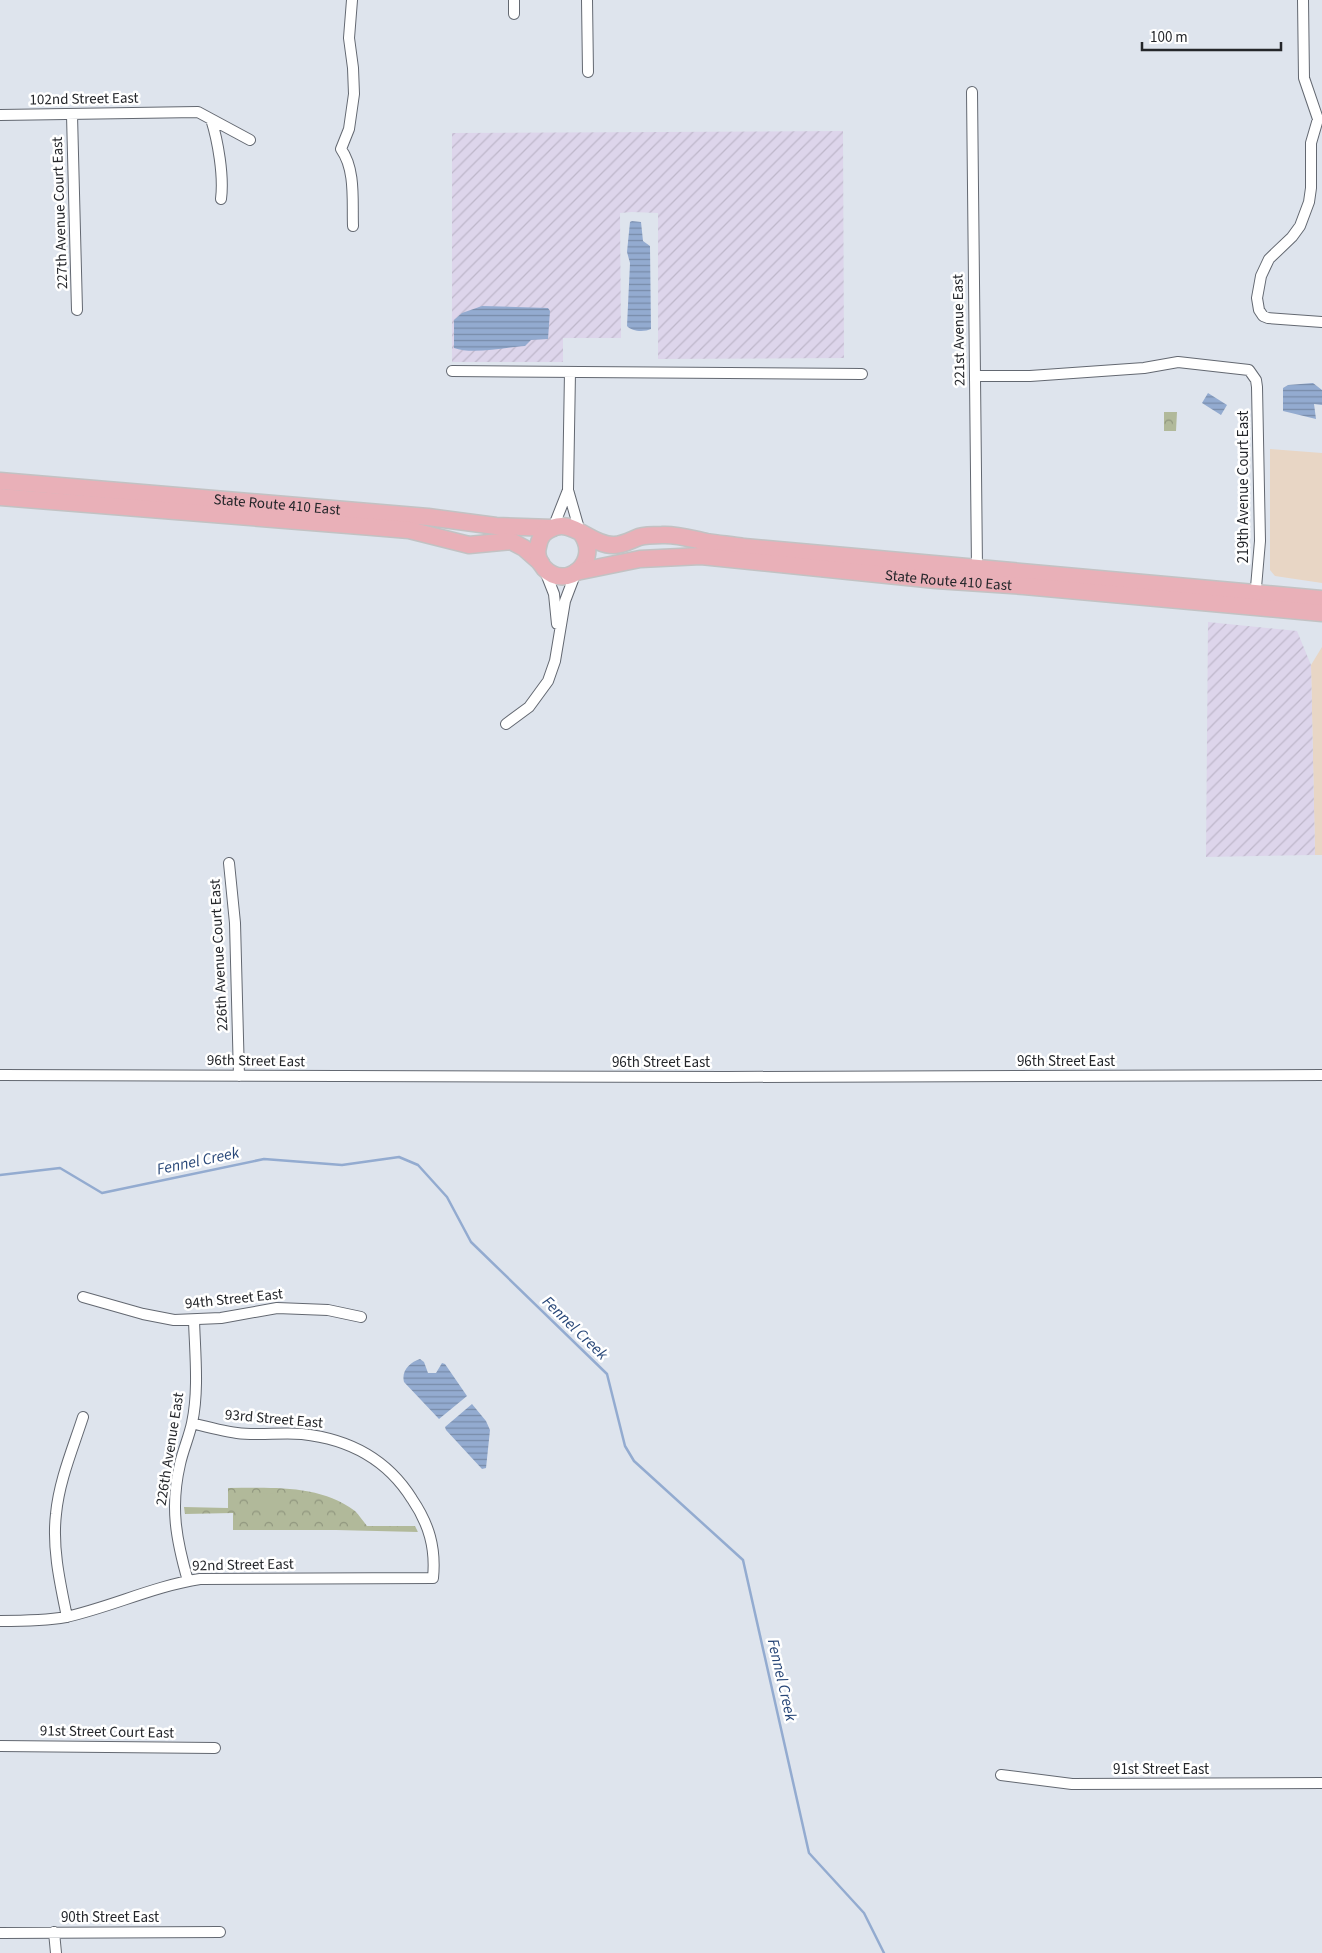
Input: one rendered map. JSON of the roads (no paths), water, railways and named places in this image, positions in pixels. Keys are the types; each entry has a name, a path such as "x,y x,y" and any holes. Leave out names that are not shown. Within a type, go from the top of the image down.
{"main road":[{"name":"State Route 410 East","path":"0,481 428,517 496,526 553,528"},
{"name":"State Route 410 East","path":"0,497 400,530 469,545 511,541 524,548 542,566"},
{"path":"565,526 581,533 587,544 587,556 582,567 576,572 560,576 554,575 542,566 537,552 543,535 553,528 565,526"},
{"name":"State Route 410 East","path":"581,533 594,541 613,545 641,537 674,534 744,547 977,568 1255,600 1322,613"},
{"name":"State Route 410 East","path":"576,572 640,559 701,556 927,579 1024,586 1255,600 1322,599"}],"street":[{"path":"352,0 349,38 354,94 349,129 341,150 346,157 350,174 353,226"},
{"path":"514,0 514,14"},
{"path":"587,0 588,72"},
{"path":"1303,0 1304,78 1320,120 1311,142 1311,188 1305,216 1292,237 1269,259 1258,286 1259,310 1262,316 1268,318 1322,322"},
{"name":"221st Avenue East","path":"972,92 977,568"},
{"name":"102nd Street East","path":"0,115 198,112 211,119"},
{"name":"227th Avenue Court East","path":"72,115 77,310"},
{"path":"211,119 250,140"},
{"path":"211,119 220,167 221,199"},
{"name":"219th Avenue Court East","path":"975,376 1030,376 1144,368 1178,362 1249,370 1256,380 1257,387 1260,541 1255,600"},
{"path":"452,372 862,374"},
{"path":"570,372 568,490 581,533"},
{"path":"553,528 568,490"},
{"path":"542,566 554,594 558,640"},
{"path":"506,724 529,707 543,691 554,667 565,601 576,572"},
{"name":"226th Avenue Court East","path":"229,863 235,923 239,1076"},
{"name":"96th Street East","path":"0,1074 735,1077 1322,1075"},
{"name":"94th Street East","path":"83,1297 143,1314 174,1320 243,1315 278,1308 328,1310 361,1317"},
{"name":"226th Avenue East","path":"188,1581 176,1537 175,1505 180,1465 192,1423 195,1393 194,1320"},
{"path":"67,1616 57,1564 56,1515 61,1488 83,1417"},
{"name":"93rd Street East","path":"192,1423 237,1433 318,1436 352,1446 380,1462 395,1475 418,1508 431,1536 435,1561 433,1578"},
{"name":"92nd Street East","path":"0,1621 30,1621 67,1616 188,1581 210,1579 433,1578"},
{"name":"91st Street Court East","path":"0,1746 215,1748"},
{"name":"91st Street East","path":"1001,1775 1072,1784 1322,1783"},
{"path":"54,1932 56,1953"},
{"name":"90th Street East","path":"0,1933 220,1932"}],"water":[{"path":"630,222 641,222 643,241 650,246 651,329 645,331 635,330 627,326 630,263 627,252"},
{"path":"482,306 548,308 550,311 548,339 531,340 525,346 489,350 470,351 454,348 454,320 462,313"},
{"path":"1313,383 1322,390 1322,405 1314,404 1316,419 1283,411 1283,388 1288,385"},
{"path":"1208,393 1227,405 1221,415 1202,403"},
{"path":"420,1359 424,1362 428,1373 436,1373 442,1363 445,1364 467,1396 439,1419 404,1382 403,1378 407,1368 413,1362"},
{"path":"472,1404 486,1421 490,1430 486,1468 482,1469 445,1427"}],"waterway":[{"name":"Fennel Creek","path":"0,1175 60,1168 102,1193 264,1159 342,1165 399,1157 418,1165 447,1197 471,1242 607,1374 625,1446 634,1461 743,1560 809,1853 864,1913 884,1953"}]}
